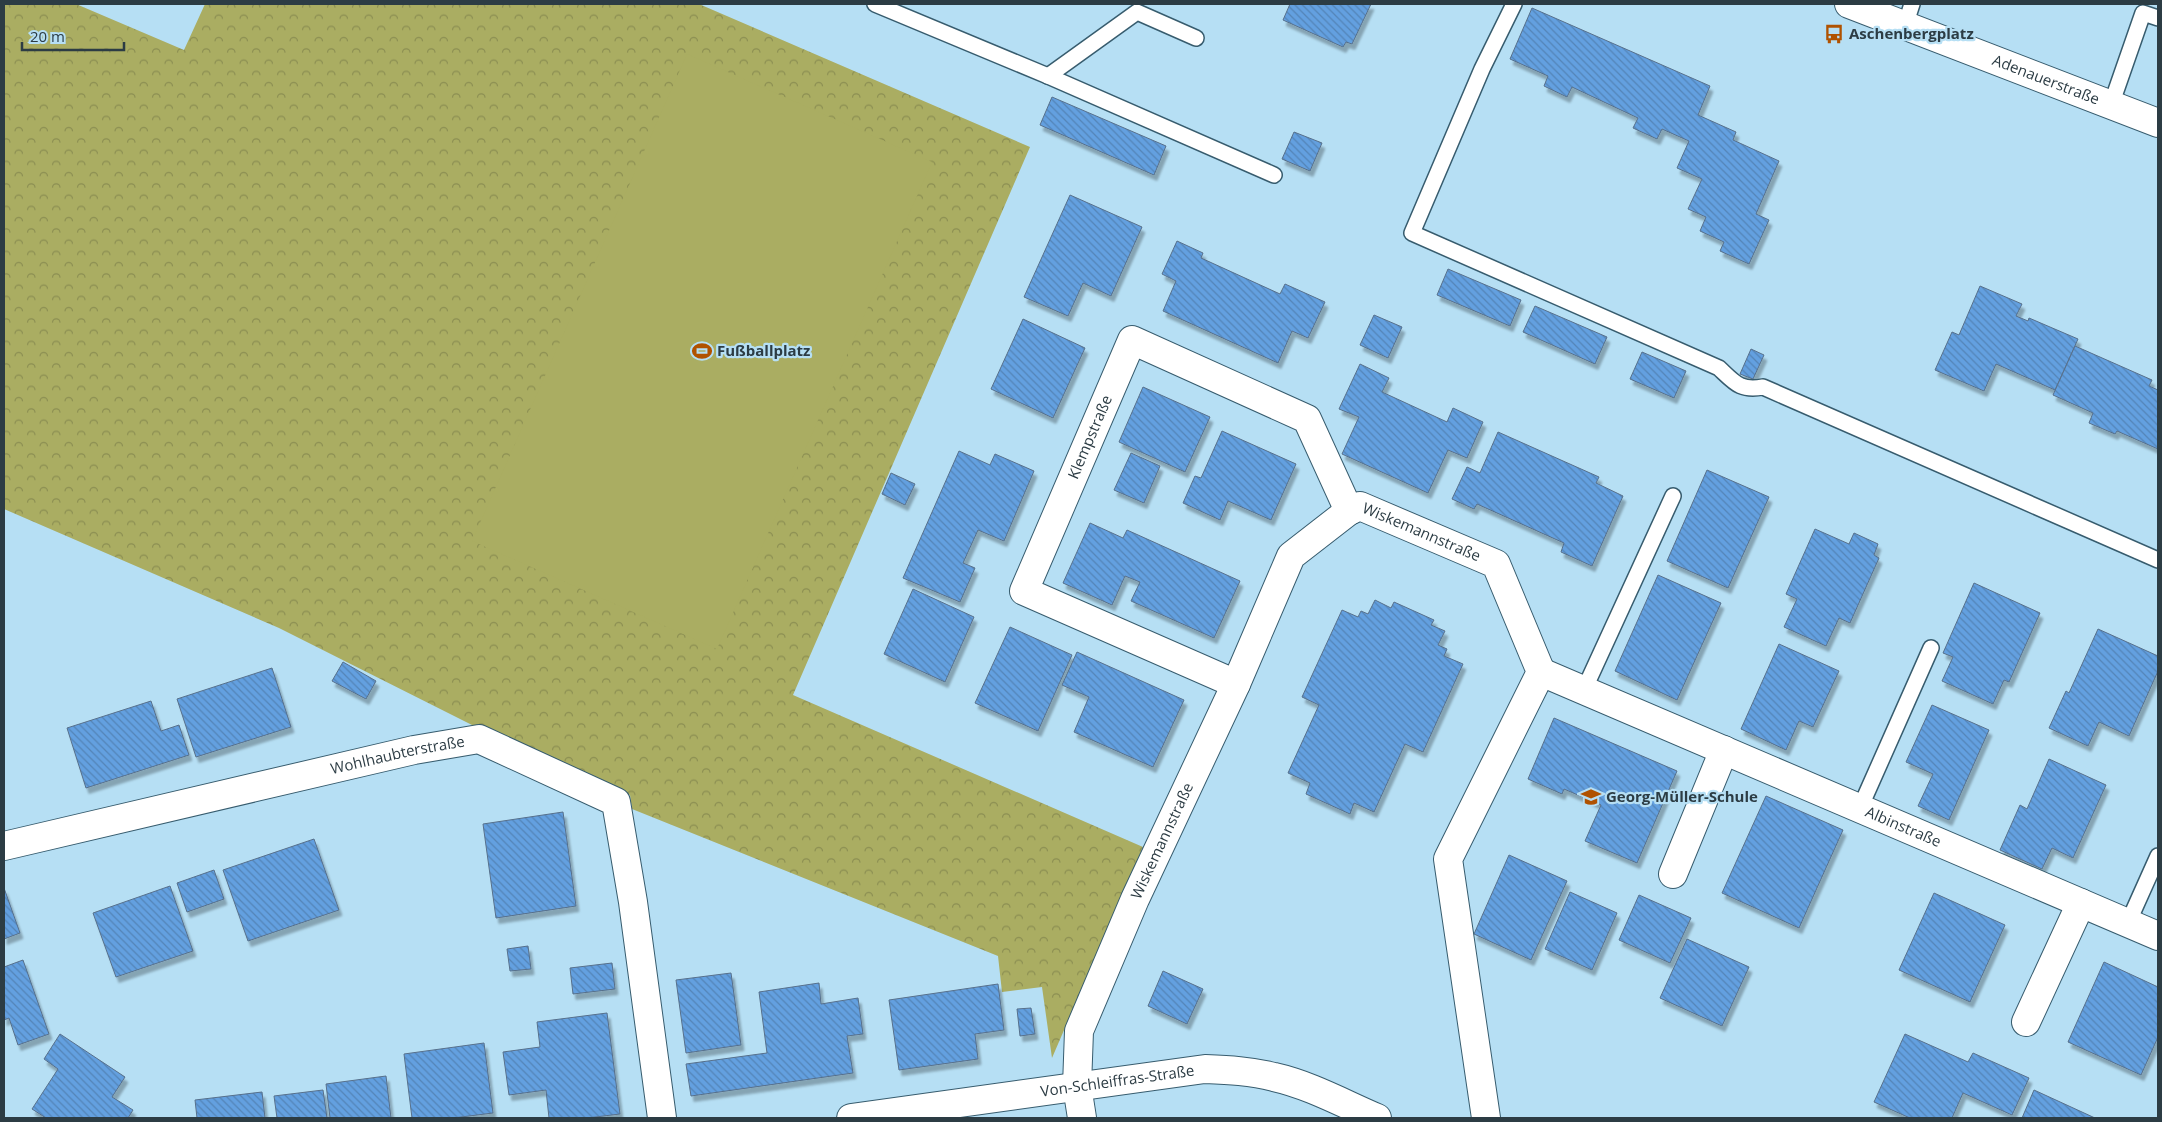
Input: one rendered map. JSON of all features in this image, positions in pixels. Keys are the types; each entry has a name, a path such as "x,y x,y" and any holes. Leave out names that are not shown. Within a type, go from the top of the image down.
{"street":[{"name":"Adenauerstraße","path":"1849,4 1909,15 2112,106 2158,123"},
{"name":"Klempstraße","path":"1236,684 1024,591 1132,340 1307,419 1349,511"},
{"name":"Wiskemannstraße","path":"1082,1118 1077,1086 1079,1031 1134,900 1236,684 1291,556 1349,511 1360,506 1496,564 1541,672"},
{"name":"Albinstraße","path":"1541,672 2158,936"},
{"path":"1486,1118 1448,859 1541,672"},
{"name":"Wohlhaubterstraße","path":"4,846 414,750 479,739 616,802 633,902 662,1118"},
{"path":"1673,874 1724,750"},
{"path":"2026,1022 2081,902"},
{"name":"Von-Schleiffras-Straße","path":"851,1118 1176,1072 1205,1070 1236,1071 1275,1077 1313,1090 1377,1118"}],"lane":[{"path":"875,4 1048,76 1274,175"},
{"path":"1514,4 1482,69 1412,233 1719,368 1735,384 1749,390 1763,387 2158,560"},
{"path":"1048,76 1137,12 1196,38"},
{"path":"2112,106 2143,13 2158,18"},
{"path":"1584,690 1673,496"},
{"path":"1860,808 1931,648"},
{"path":"2128,923 2158,856"}],"green space":[{"path":"4,4 76,4 184,50 205,4 699,4 1030,147 793,695 1143,847 1052,1058 1042,987 1002,992 998,956 632,809 630,795 474,726 279,628 4,509"},
{"name":"Fußballplatz","path":"687,54 932,162 717,649 472,541"}],"building":[{"path":"1290,4 1371,4 1352,44 1346,42 1343,47 1283,20"},
{"path":"1532,8 1710,86 1698,115 1736,132 1733,140 1779,161 1756,214 1769,220 1749,264 1720,251 1724,242 1700,231 1706,217 1688,209 1702,179 1677,168 1689,141 1662,129 1657,139 1633,128 1638,118 1572,87 1567,97 1544,86 1548,76 1510,59"},
{"path":"1052,97 1166,146 1154,175 1040,125"},
{"path":"1294,132 1322,143 1310,171 1282,159"},
{"path":"1070,195 1142,227 1111,296 1083,283 1068,316 1024,297"},
{"path":"1177,241 1203,253 1201,258 1280,294 1285,284 1325,302 1308,338 1292,331 1278,363 1163,311 1176,281 1162,274"},
{"path":"1448,269 1521,300 1510,326 1437,295"},
{"path":"1980,286 2022,304 2016,316 2028,321 2029,318 2078,339 2055,390 1996,364 1984,391 1935,370 1952,332 1959,335"},
{"path":"1535,306 1607,337 1595,364 1523,332"},
{"path":"1374,315 1402,327 1388,358 1360,345"},
{"path":"1023,319 1085,348 1053,418 991,389"},
{"path":"2075,346 2152,380 2149,386 2158,390 2158,449 2117,431 2115,434 2089,423 2093,413 2053,395"},
{"path":"1751,349 1764,355 1753,379 1740,374"},
{"path":"1642,352 1686,371 1674,398 1630,379"},
{"path":"1360,364 1389,378 1382,392 1447,422 1453,408 1483,422 1467,458 1448,450 1428,493 1342,454 1359,417 1339,409"},
{"path":"1143,387 1210,417 1185,472 1119,442"},
{"path":"1222,431 1296,464 1271,520 1228,501 1220,520 1183,503 1195,476 1201,478"},
{"path":"1498,432 1599,477 1596,483 1623,496 1592,566 1561,552 1564,543 1477,504 1474,509 1452,499 1467,467 1480,473"},
{"path":"959,451 990,465 995,454 1034,471 1004,541 978,530 963,563 975,568 960,602 903,578"},
{"path":"1131,453 1160,466 1144,503 1114,490"},
{"path":"1707,470 1769,497 1728,588 1667,561"},
{"path":"891,473 915,484 905,505 882,494"},
{"path":"1090,523 1123,538 1127,530 1240,581 1214,638 1131,601 1140,582 1125,576 1112,605 1063,583"},
{"path":"1815,529 1849,544 1854,533 1878,544 1874,555 1879,558 1850,623 1839,618 1826,646 1784,627 1797,599 1786,594"},
{"path":"1658,575 1721,603 1677,700 1615,671"},
{"path":"1974,583 2040,613 2009,682 2004,680 1993,704 1942,681 1953,657 1943,653"},
{"path":"913,589 974,617 945,682 884,654"},
{"path":"1375,600 1391,608 1394,602 1434,620 1431,625 1445,631 1438,645 1447,649 1444,656 1463,664 1423,752 1405,744 1374,812 1354,803 1350,814 1306,794 1310,783 1288,773 1319,705 1302,697 1342,610 1358,617 1361,611 1368,614"},
{"path":"1010,627 1072,655 1038,731 975,703"},
{"path":"2098,629 2158,656 2158,671 2129,736 2099,722 2088,746 2049,728 2066,691 2069,693"},
{"path":"1779,644 1839,671 1813,727 1799,721 1786,750 1741,729"},
{"path":"1077,652 1184,700 1153,767 1074,732 1089,697 1062,685"},
{"path":"343,662 376,681 366,699 332,681"},
{"path":"272,668 291,727 196,757 177,699"},
{"path":"151,701 161,731 179,725 189,755 86,788 67,728"},
{"path":"1932,705 1989,730 1949,820 1918,806 1933,774 1906,762"},
{"path":"1554,718 1677,771 1637,863 1585,841 1601,805 1564,789 1562,794 1528,779"},
{"path":"2049,759 2106,785 2073,858 2052,848 2042,869 2000,850 2020,805 2027,809"},
{"path":"1766,796 1843,830 1799,928 1722,893"},
{"path":"563,812 576,906 496,918 483,824"},
{"path":"314,839 339,910 248,941 223,870"},
{"path":"1509,855 1567,881 1531,960 1474,934"},
{"path":"214,870 224,899 187,912 177,883"},
{"path":"170,886 193,951 116,977 93,913"},
{"path":"4,888 20,933 4,939"},
{"path":"1570,892 1617,913 1592,970 1545,949"},
{"path":"1934,893 2005,925 1970,1002 1899,970"},
{"path":"1639,895 1691,918 1670,963 1619,940"},
{"path":"1687,939 1749,967 1722,1026 1660,998"},
{"path":"528,946 531,969 510,971 507,949"},
{"path":"23,960 49,1034 18,1045 9,1018 4,1020 4,967"},
{"path":"2104,962 2158,987 2158,1037 2141,1075 2068,1042"},
{"path":"612,963 615,989 573,994 570,968"},
{"path":"1163,971 1203,989 1187,1024 1148,1006"},
{"path":"731,973 741,1045 686,1053 676,980"},
{"path":"819,983 821,1004 858,998 863,1034 847,1036 853,1073 691,1096 686,1064 767,1053 759,992"},
{"path":"998,984 1004,1030 975,1034 978,1059 899,1070 889,1000"},
{"path":"1031,1008 1035,1034 1020,1036 1017,1009"},
{"path":"607,1013 620,1114 587,1118 549,1118 546,1090 509,1095 503,1052 540,1047 537,1022"},
{"path":"60,1034 125,1077 112,1097 133,1110 128,1118 46,1118 32,1109 58,1069 44,1059"},
{"path":"1905,1034 1968,1062 1973,1053 2029,1078 2012,1115 1963,1093 1952,1118 1910,1118 1874,1102"},
{"path":"484,1043 493,1113 453,1118 412,1118 404,1054"},
{"path":"386,1076 391,1118 330,1118 326,1084"},
{"path":"323,1090 327,1118 277,1118 274,1096"},
{"path":"2034,1090 2095,1118 2022,1118"},
{"path":"262,1092 265,1118 197,1118 195,1100"}],"place":[{"name":"Aschenbergplatz","path":"1834,34"},
{"name":"Fußballplatz","path":"702,351"},
{"name":"Georg-Müller-Schule","path":"1591,797"}]}
